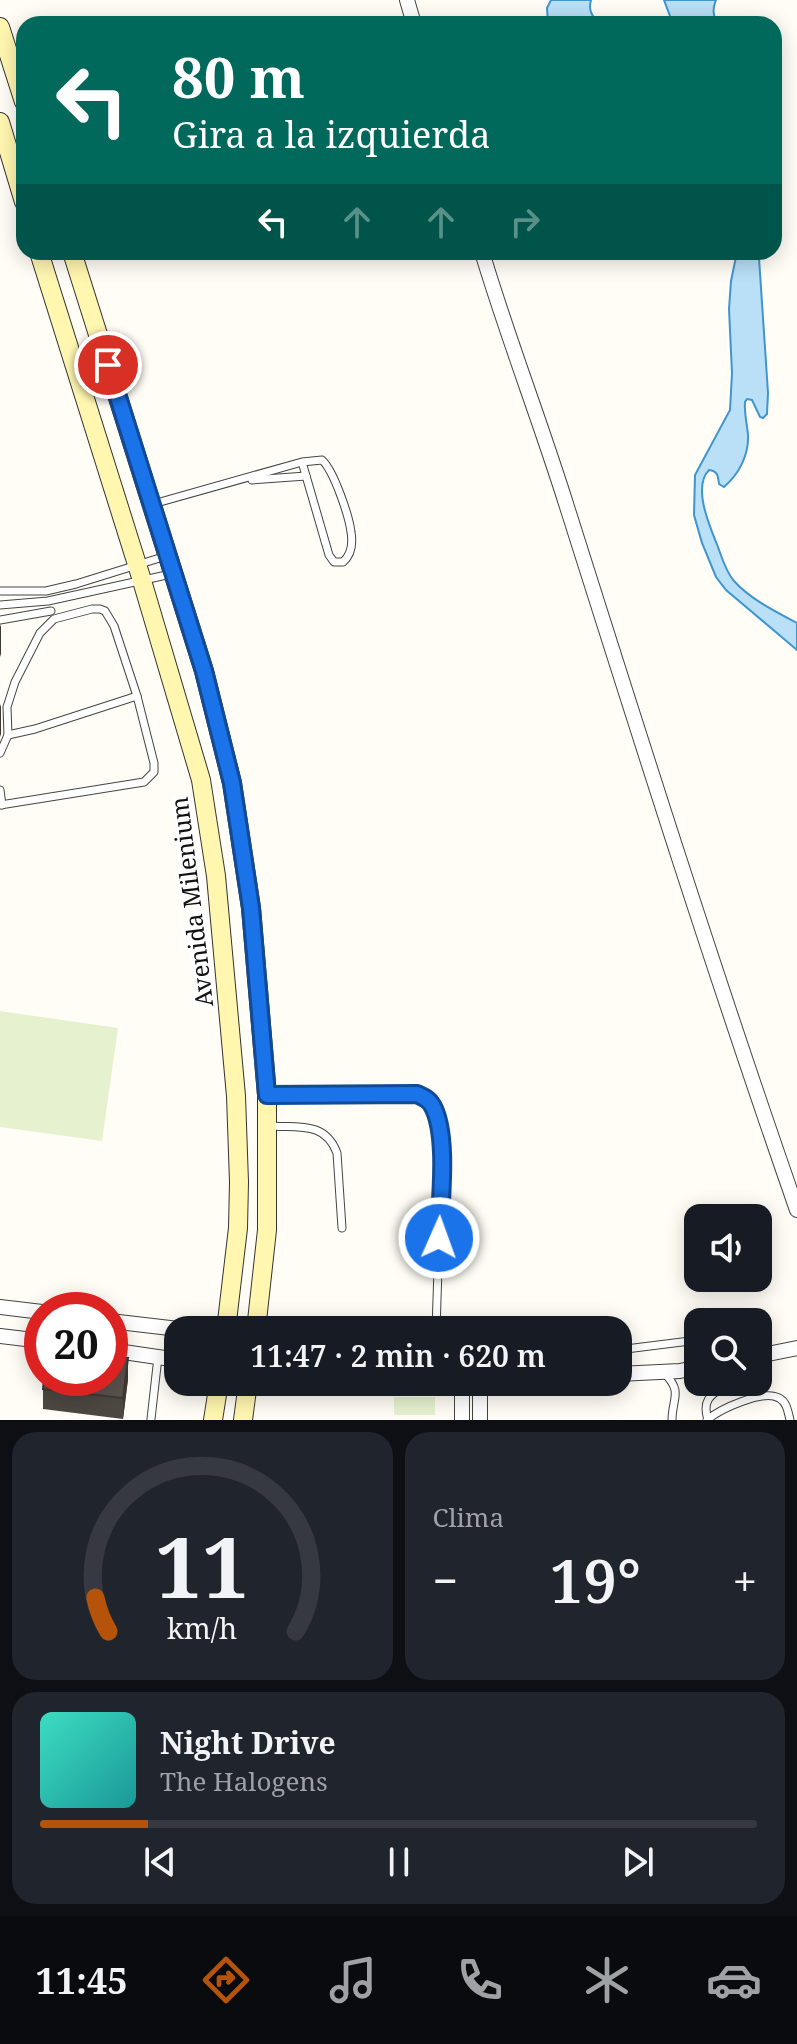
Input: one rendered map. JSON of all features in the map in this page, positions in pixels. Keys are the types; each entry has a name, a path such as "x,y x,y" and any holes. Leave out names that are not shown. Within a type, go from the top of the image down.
{"street":[{"path":"0,27 16,77"},
{"path":"0,122 16,175"},
{"name":"Avenida Milenium","path":"41,260 140,573 201,780 216,876 236,1096 239,1182 237,1240 228,1316"},
{"path":"75,260 204,671 232,783 251,908 267,1095 267,1230 258,1316"},
{"path":"484,260 561,488 678,857 797,1210"},
{"path":"0,1307 24,1310"},
{"path":"128,1323 164,1327"},
{"path":"0,1336 24,1339"},
{"path":"772,1353 797,1348"},
{"path":"128,1353 164,1358"},
{"path":"632,1373 684,1370"},
{"path":"213,1420 217,1396"},
{"path":"243,1420 246,1396"},
{"path":"462,1396 462,1420"},
{"path":"480,1396 480,1420"}],"lane":[{"path":"152,504 302,462 322,460 330,468 351,532 349,555 343,562 334,562 329,555 302,462"},
{"path":"238,480 306,476"},
{"path":"0,605 48,601 171,564"},
{"path":"0,591 46,591 171,564"},
{"path":"0,753 8,735 7,707 15,682 52,615 46,591"},
{"path":"0,620 92,609 105,611 114,626 137,696 154,763 154,772 144,782 1,805 0,790"},
{"path":"8,735 137,696"},
{"path":"267,1095 417,1094 431,1101 438,1119 442,1146 436,1316"},
{"path":"268,1126 317,1129 333,1142 337,1153 342,1228"},
{"path":"632,1348 684,1342"},
{"path":"151,1419 158,1357"},
{"path":"680,1371 684,1373"},
{"path":"664,1372 676,1389 672,1420"},
{"path":"711,1396 704,1408 708,1420 721,1409 741,1401 774,1396 786,1404 790,1420"}],"green space":[{"path":"0,1011 118,1028 102,1141 0,1127"},
{"path":"394,1397 435,1397 435,1415 394,1415"}],"water":[{"path":"551,0 591,0 593,16 548,16"},
{"path":"664,0 716,0 715,16 670,16"},
{"path":"735,260 759,260 767,414 760,417 752,400 747,399 748,442 742,464 724,487 719,484 716,473 709,470 704,477 702,497 729,573 740,588 797,623 797,650 726,590 716,577 694,515 695,475 730,410 731,281"}],"route":[{"path":"108,365 204,671 232,783 251,908 267,1095 417,1094 431,1101 438,1119 442,1146 439,1238"}]}
